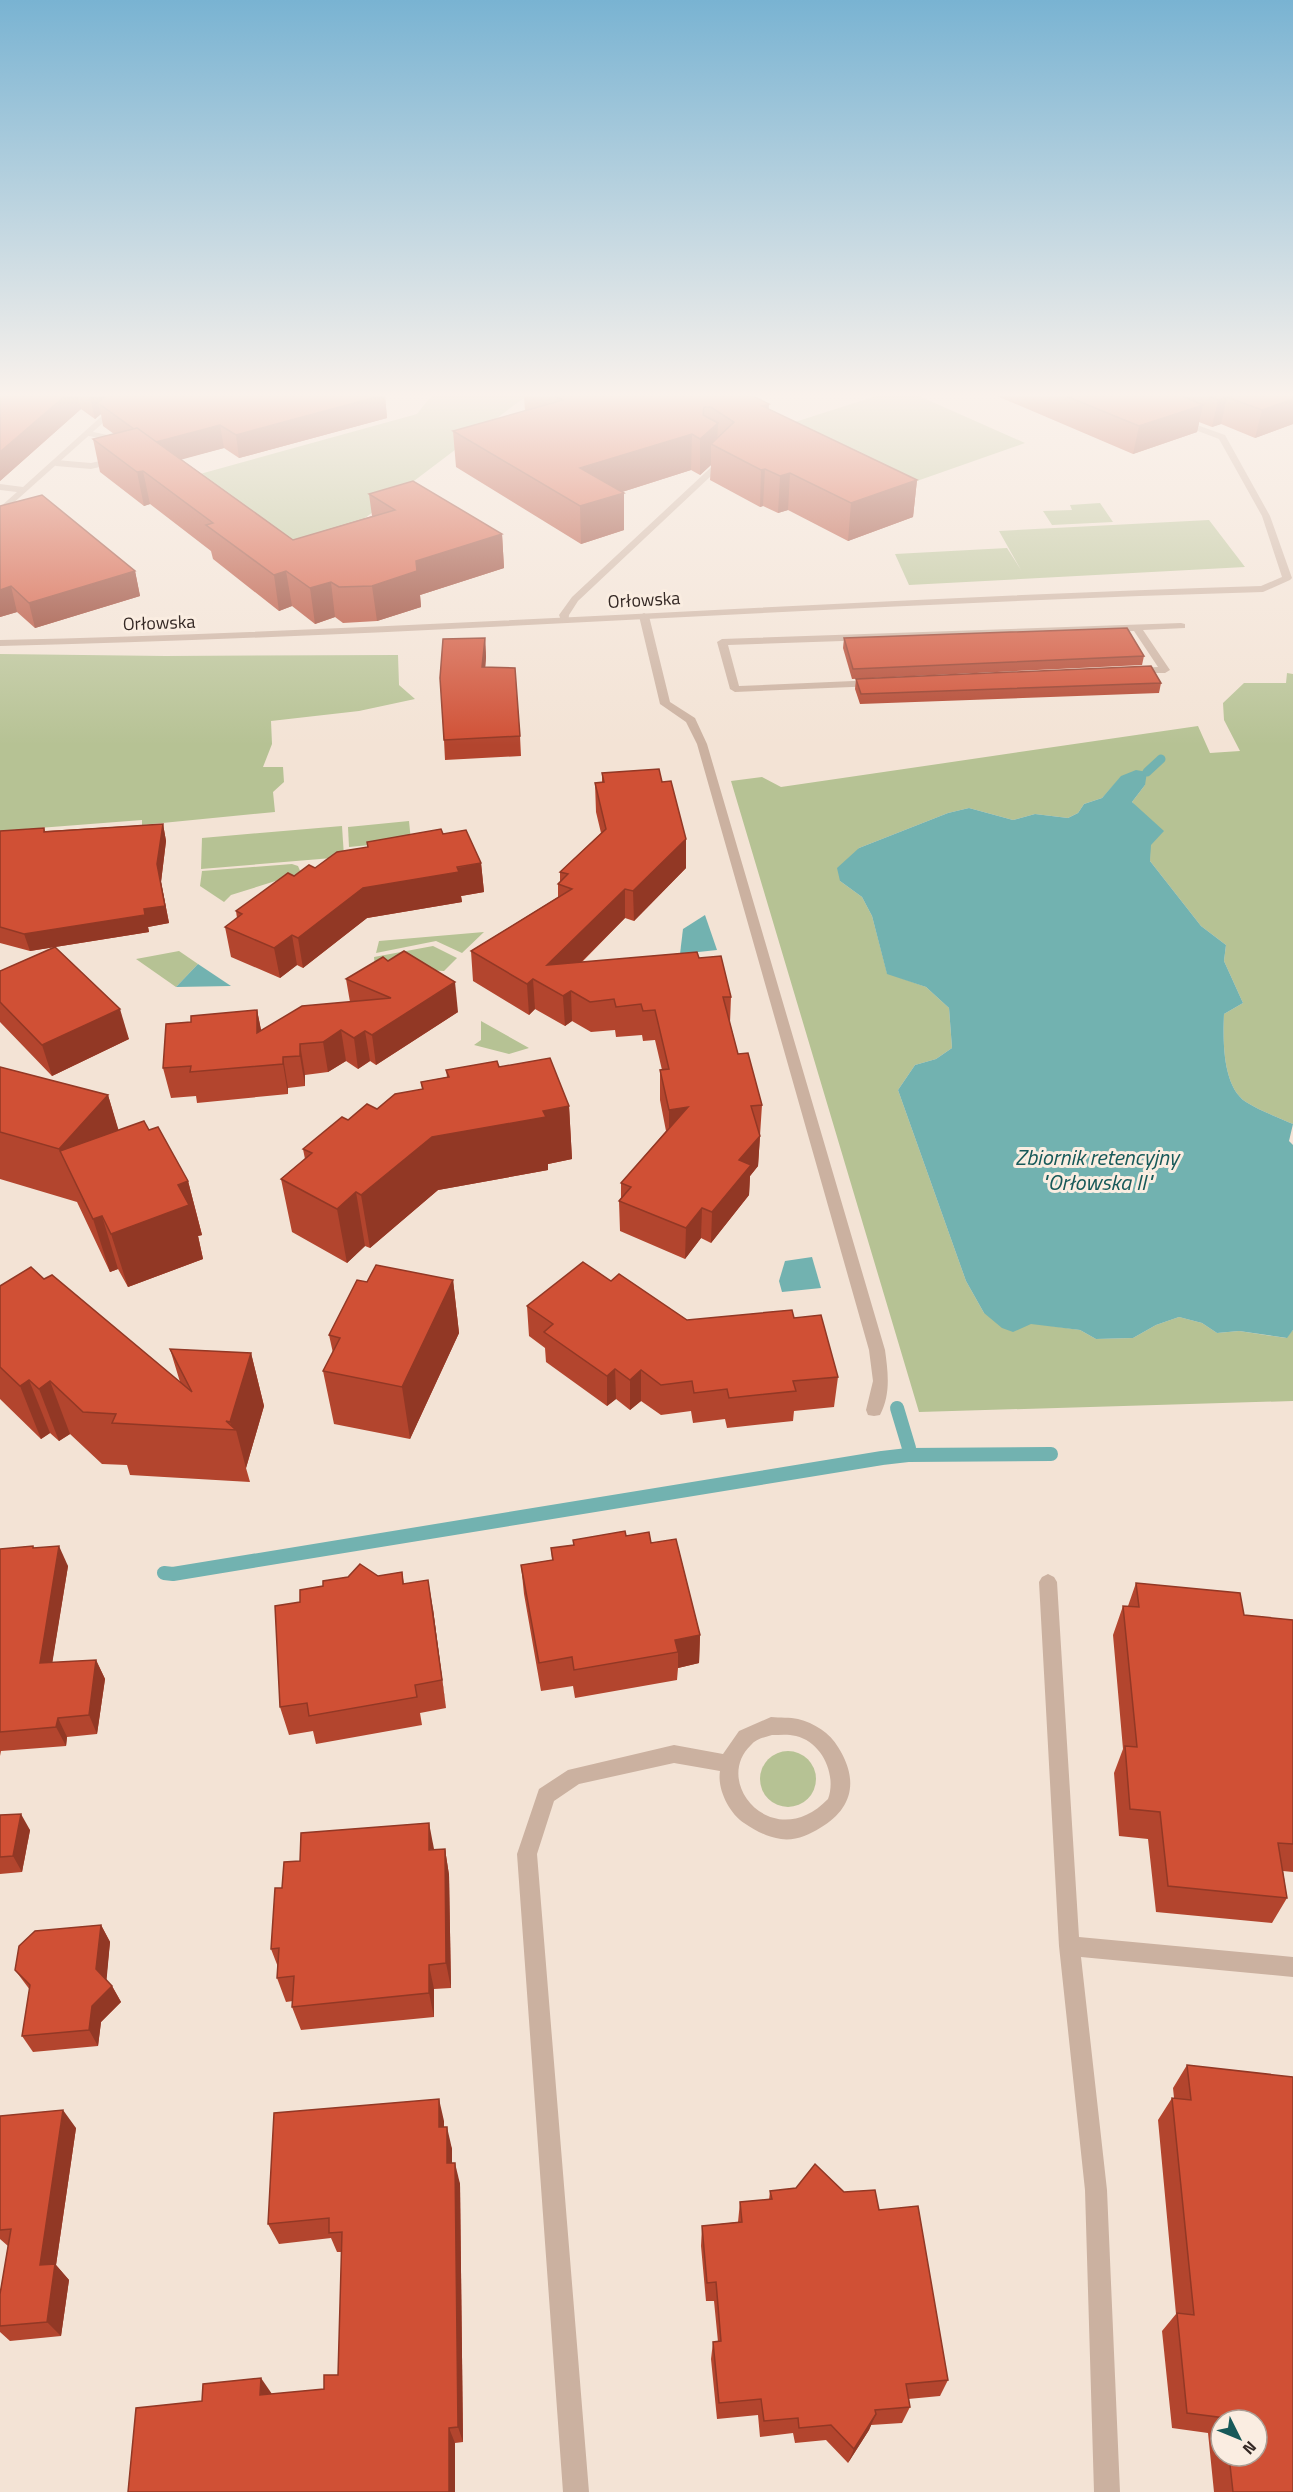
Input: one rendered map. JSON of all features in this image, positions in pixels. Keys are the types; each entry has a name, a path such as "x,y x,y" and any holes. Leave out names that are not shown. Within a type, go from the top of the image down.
{"street":[{"path":"565,621 564,615 575,599 668,512"},
{"path":"1264,512 1290,578"},
{"name":"Orłowska","path":"0,643 290,635 1076,593 1263,589 1290,578"},
{"path":"644,616 665,704 691,720 702,744 870,1327 881,1381 873,1410"},
{"path":"890,682 735,689 722,642 1181,626"},
{"path":"1117,672 1165,670 1137,628"},
{"path":"1048,1582 1069,1946 1096,2190 1107,2492"},
{"path":"771,1726 802,1728 828,1747 841,1774 836,1804 813,1825 782,1831 750,1819 731,1794 728,1764 743,1739 771,1726"},
{"path":"576,2492 526,1854 546,1795 575,1776 675,1754 728,1764"},
{"path":"1069,1946 1293,1967"}],"green space":[{"path":"228,512 373,512 344,534 284,553"},
{"path":"1044,512 1106,512 1113,522 1052,525"},
{"path":"1209,520 1245,567 909,585 895,554 1007,548 1021,570 999,531"},
{"path":"0,654 398,655 399,685 415,699 359,711 271,721 272,744 263,767 283,767 284,782 273,792 275,812 142,825 142,820 0,831"},
{"path":"1287,673 1293,674 1293,1124 1246,1102 1232,1085 1226,1061 1224,1014 1243,1003 1224,961 1226,945 1201,926 1150,861 1147,830 1132,802 1145,785 1122,776 1102,798 1084,804 1078,813 1068,818 1035,814 1013,820 969,808 948,813 859,848 840,881 862,897 872,916 887,973 926,987 949,1008 952,1048 936,1059 915,1065 898,1090 966,1281 984,1313 1080,1330 1096,1339 1133,1338 1156,1325 1179,1317 1202,1323 1217,1333 1239,1331 1286,1338 1293,1330 1293,1401 919,1412 731,781 762,777 781,787 1198,726 1210,753 1240,751 1224,720 1223,703 1244,683 1286,683"},
{"path":"409,821 411,841 349,847 348,827"},
{"path":"342,826 344,857 201,869 202,838"},
{"path":"292,864 298,866 301,873 231,895 224,902 200,886 202,871"},
{"path":"484,932 462,953 436,941 376,953 379,941"},
{"path":"433,946 457,958 444,971 375,967 374,957"},
{"path":"179,951 198,964 176,987 136,959"},
{"path":"481,1021 529,1048 509,1054 474,1045 481,1040"},
{"path":"782,1751 794,1751 804,1755 812,1763 816,1779 812,1795 804,1803 794,1807 782,1807 772,1803 764,1795 760,1785 760,1773 764,1763 772,1755"}],"water":[{"name":"Zbiornik retencyjny \"Orłowska II\"","path":"1136,770 1147,772 1145,785 1132,802 1164,831 1151,845 1150,861 1201,926 1226,945 1224,961 1243,1003 1224,1014 1226,1061 1232,1085 1246,1102 1293,1124 1289,1141 1293,1145 1293,1330 1287,1338 1239,1331 1217,1333 1202,1323 1179,1317 1156,1325 1133,1338 1096,1339 1080,1330 1031,1324 1013,1332 1002,1328 984,1313 966,1281 898,1090 915,1065 936,1059 952,1048 949,1008 926,987 887,974 872,916 862,897 840,881 837,868 859,848 948,813 969,808 1013,820 1035,814 1068,818 1078,813 1084,804 1102,798 1121,776"},
{"path":"705,915 717,950 680,954 683,929"},
{"path":"198,964 231,986 176,987"},
{"path":"812,1257 821,1288 782,1292 779,1281 785,1261"}],"building":[{"path":"0,512 63,512 135,571 29,603 11,586 0,590"},
{"path":"199,512 254,512 293,540 387,512 466,512 502,534 416,561 417,571 372,586 339,587 331,582 310,588 286,571 274,575 206,525 213,523"},
{"path":"1127,628 1144,656 853,669 844,638"},
{"path":"485,638 482,667 515,668 520,736 444,740 440,678 443,639"},
{"path":"1151,666 1161,683 861,694 856,679"},
{"path":"659,769 662,782 671,781 686,839 633,891 625,889 547,965 697,952 699,958 721,956 731,997 723,997 738,1054 748,1053 762,1105 751,1106 760,1136 739,1160 751,1165 712,1212 702,1208 686,1228 619,1201 631,1187 621,1183 688,1107 669,1110 660,1070 669,1069 655,1010 643,1011 641,1004 616,1007 614,999 590,1002 571,991 563,996 533,979 527,984 471,951 572,889 558,884 568,874 560,872 606,829 595,783 604,782 602,773"},
{"path":"163,824 157,864 165,906 144,909 145,915 24,934 0,927 0,831 44,828 44,832"},
{"path":"441,829 443,834 466,830 481,863 457,867 459,872 363,888 298,938 292,935 274,948 225,927 242,914 236,911 288,873 294,876 309,865 315,868 337,852 368,847 367,842"},
{"path":"55,947 120,1009 42,1045 0,1002 0,971"},
{"path":"404,951 455,982 372,1035 365,1031 354,1038 341,1030 323,1042 300,1044 300,1056 283,1057 283,1064 190,1072 191,1066 163,1068 166,1024 191,1022 191,1016 257,1010 257,1033 302,1006 391,998 346,979 383,957 388,961"},
{"path":"550,1058 569,1106 543,1111 546,1117 432,1137 361,1195 356,1192 337,1209 281,1179 312,1153 303,1149 342,1117 348,1120 367,1104 377,1109 395,1094 423,1089 421,1082 449,1077 446,1070 497,1061 499,1067"},
{"path":"0,1067 108,1095 59,1149 0,1132"},
{"path":"144,1121 149,1130 158,1127 188,1181 178,1185 189,1205 111,1234 102,1216 93,1219 60,1151"},
{"path":"583,1262 611,1281 619,1274 687,1320 792,1310 794,1318 821,1315 838,1377 793,1381 796,1391 729,1398 727,1389 694,1393 692,1381 661,1385 641,1370 630,1380 615,1369 607,1376 544,1332 553,1324 527,1306"},
{"path":"376,1265 453,1280 402,1387 323,1371 340,1338 329,1335 357,1280 367,1282"},
{"path":"31,1267 44,1279 52,1275 192,1392 170,1349 251,1353 230,1422 226,1421 236,1430 112,1423 116,1414 83,1412 50,1381 39,1389 29,1380 20,1386 0,1367 0,1286"},
{"path":"625,1531 626,1536 649,1532 651,1543 676,1539 700,1635 675,1640 678,1652 574,1670 572,1657 539,1663 521,1565 553,1560 551,1548 574,1545 573,1540"},
{"path":"33,1546 33,1548 59,1546 40,1663 96,1660 89,1715 58,1718 56,1727 0,1732 0,1549"},
{"path":"360,1564 378,1576 402,1572 403,1584 428,1580 442,1680 415,1685 417,1697 309,1716 307,1703 280,1707 275,1606 300,1602 300,1590 323,1586 323,1581 348,1577"},
{"path":"1136,1583 1240,1593 1244,1615 1293,1620 1293,1844 1278,1843 1287,1898 1168,1886 1160,1812 1130,1809 1125,1746 1137,1747 1123,1606 1139,1607"},
{"path":"21,1814 13,1856 0,1857 0,1815"},
{"path":"429,1823 429,1850 445,1849 446,1963 429,1965 429,1993 292,2007 294,1976 277,1978 279,1948 271,1949 275,1888 282,1888 284,1862 300,1861 301,1833"},
{"path":"101,1925 96,1969 112,1986 92,2006 89,2030 22,2036 30,1985 15,1970 19,1946 35,1931"},
{"path":"1187,2065 1293,2077 1293,2492 1233,2492 1230,2468 1269,2468 1269,2408 1209,2408 1209,2416 1187,2413 1177,2313 1194,2315 1172,2098 1191,2100"},
{"path":"439,2099 439,2127 447,2127 447,2163 455,2163 458,2427 449,2428 449,2492 128,2492 136,2408 202,2401 203,2384 261,2378 260,2395 324,2389 324,2375 338,2375 342,2232 329,2233 329,2218 268,2224 274,2113"},
{"path":"63,2110 40,2265 55,2264 47,2322 0,2326 0,2294 11,2229 0,2230 0,2116"},
{"path":"815,2164 844,2192 875,2190 879,2210 918,2206 948,2380 906,2384 910,2407 875,2410 876,2414 854,2449 831,2425 799,2428 798,2418 764,2421 761,2399 719,2403 713,2342 721,2341 716,2282 707,2283 702,2226 742,2222 740,2202 772,2199 770,2191 796,2188"}],"waterway":[{"path":"1147,772 1161,759"},
{"path":"897,1408 909,1448 908,1455"},
{"path":"908,1455 1051,1454"},
{"path":"164,1573 173,1574 908,1455"}]}
